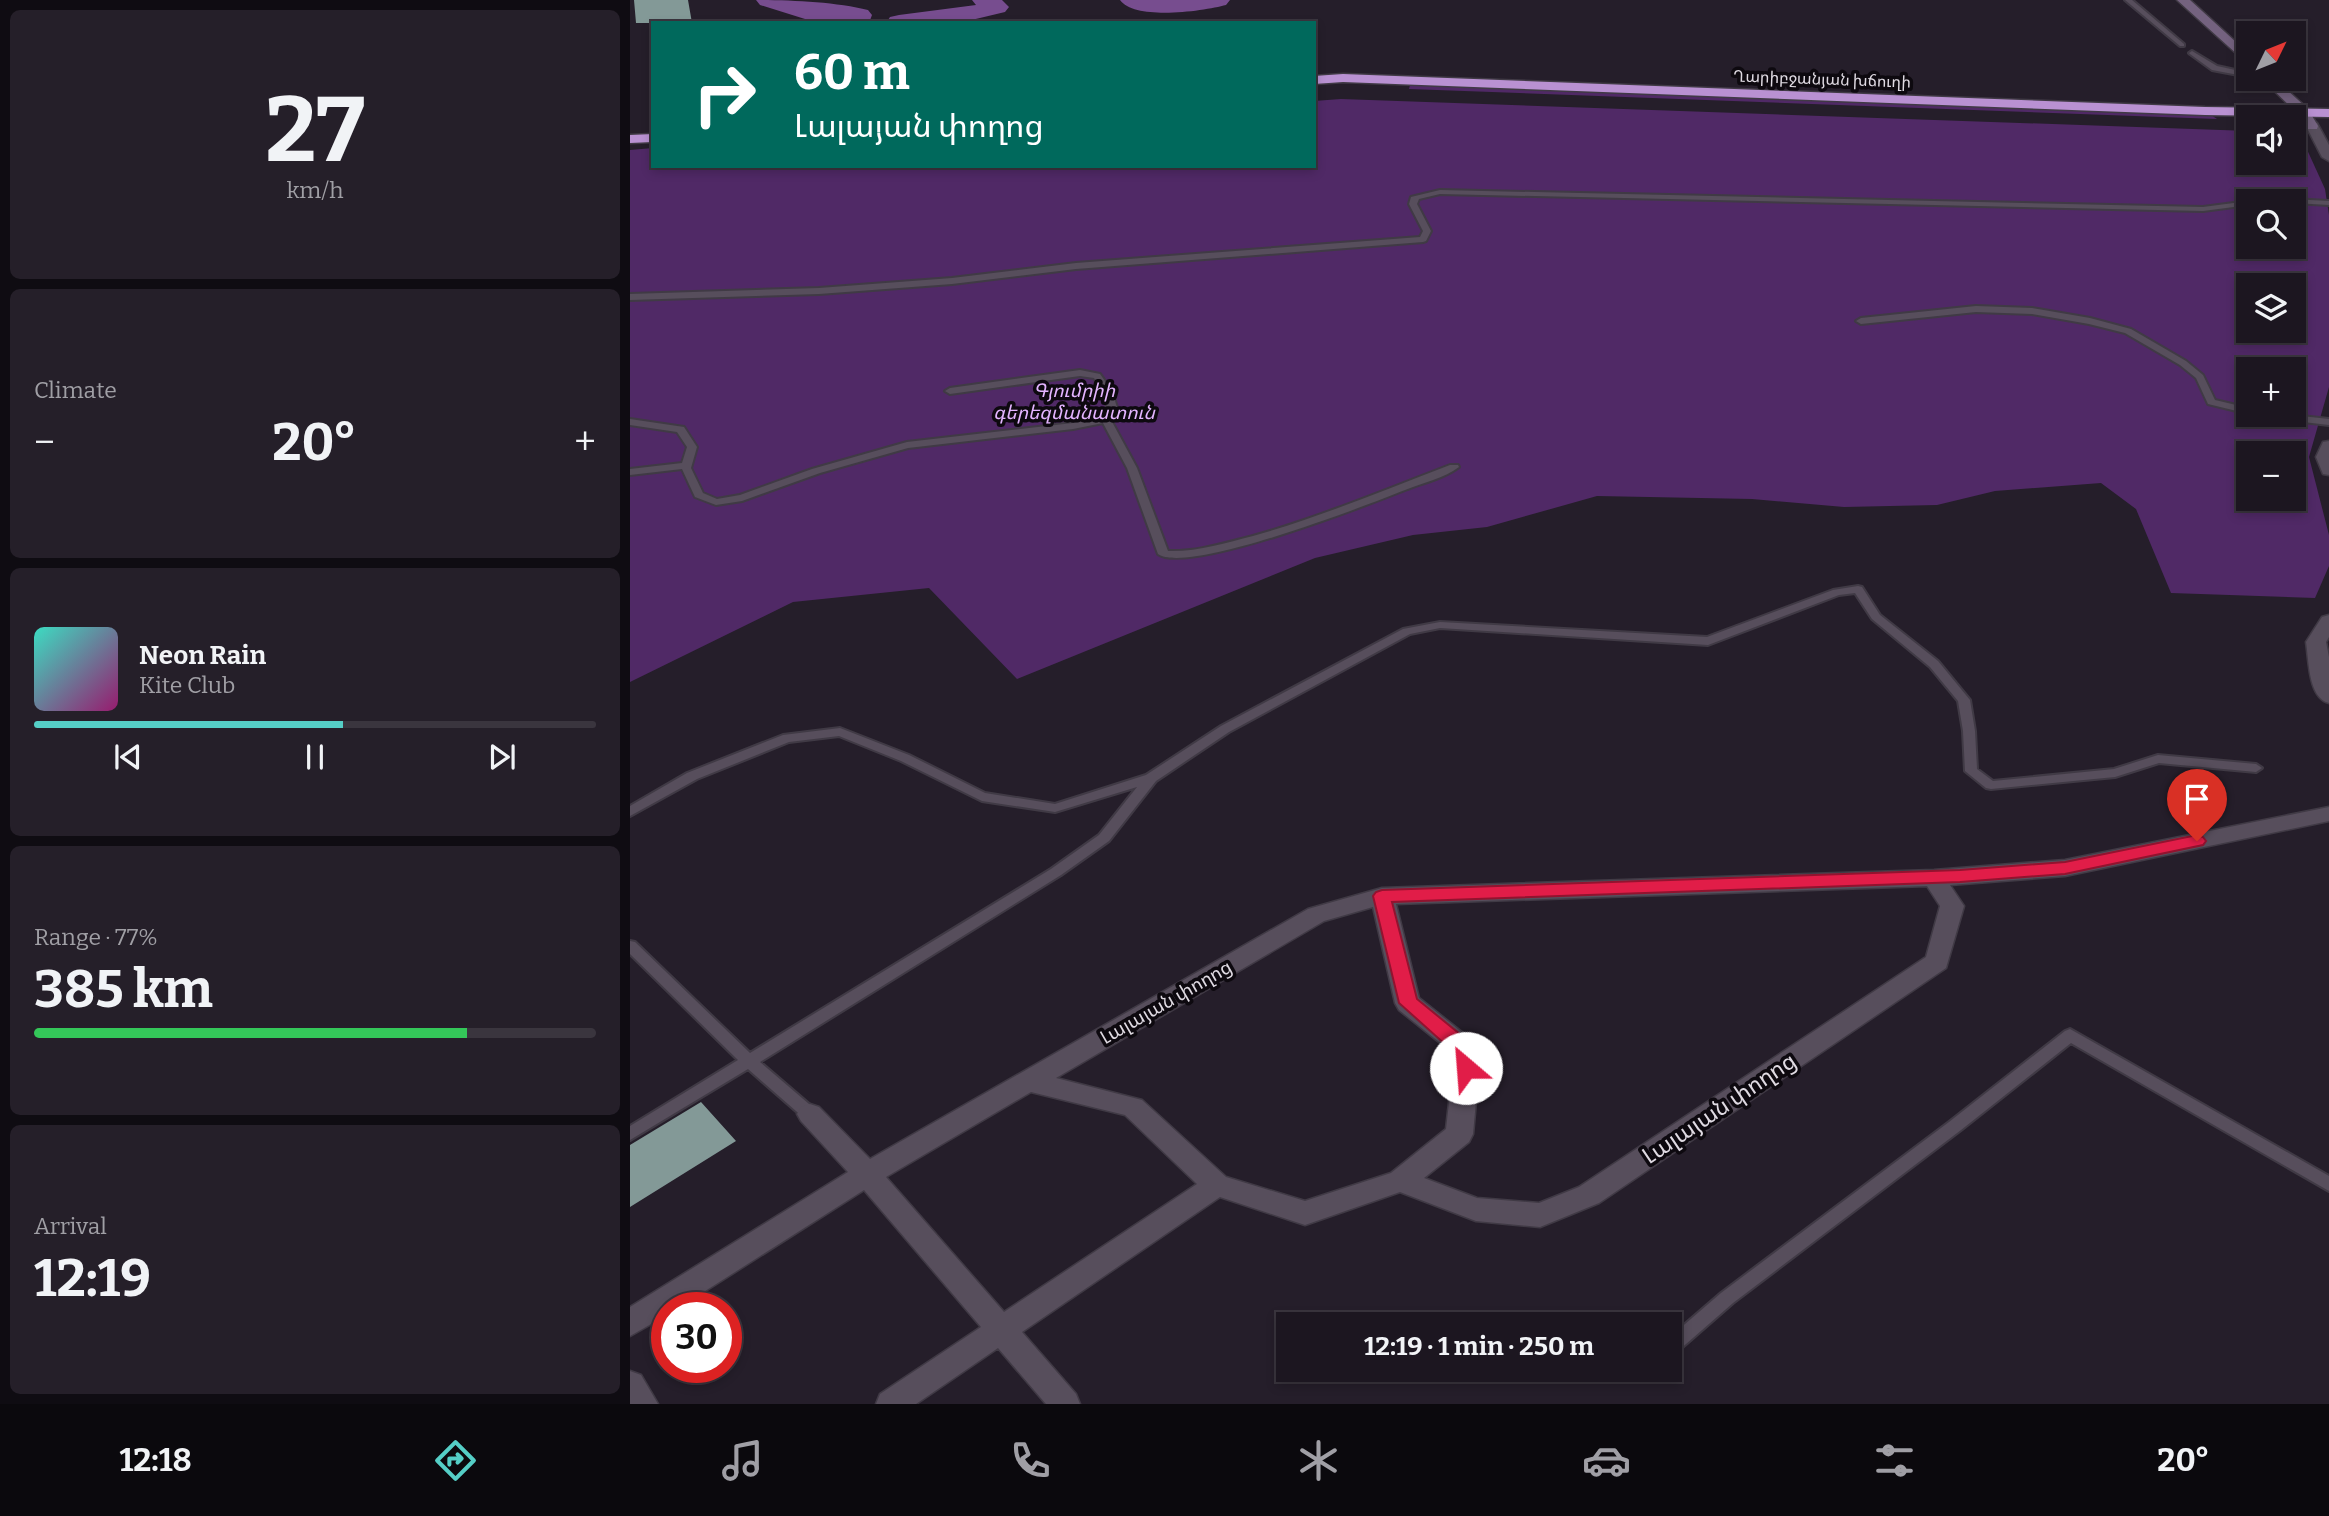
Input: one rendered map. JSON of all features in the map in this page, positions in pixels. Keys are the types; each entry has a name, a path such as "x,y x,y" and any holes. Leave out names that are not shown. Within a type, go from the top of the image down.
{"highway":[{"name":"Ղարիբջանյան խճուղի","path":"1316,80 1344,85 2236,123"},
{"name":"Ղարիբջանյան խճուղի","path":"1316,92 1344,85 2236,111"},
{"name":"Ղարիբջանյան խճուղի","path":"2306,111 2329,113"},
{"path":"2306,126 2329,127"},
{"path":"630,139 651,138"}],"main road":[{"path":"2183,0 2236,49"},
{"path":"2281,91 2296,105"},
{"path":"2306,116 2312,126"}],"street":[{"path":"2312,126 2329,157"},
{"path":"2329,446 2325,457 2329,470"},
{"path":"2329,621 2316,642 2326,694 2329,696"},
{"name":"Լալայան փողոց","path":"630,1323 867,1174 1316,915 1382,896 1934,877 2065,868 2329,814"},
{"name":"Լալայան փողոց","path":"1401,1181 1476,1209 1540,1215 1589,1195 1937,962 1952,906 1934,877"},
{"path":"1029,1081 1133,1107 1217,1185 1305,1213 1401,1181 1460,1134 1466,1068 1454,1041 1408,1003 1382,896"},
{"path":"810,1114 867,1174 1065,1404"},
{"path":"891,1404 1217,1185"},
{"path":"630,1385 643,1404"}],"lane":[{"path":"2128,0 2182,45"},
{"path":"2193,52 2215,68 2236,72"},
{"path":"630,297 844,289 952,281 1076,266 1423,239 1427,232 1413,204 1415,197 1440,192 2189,208 2236,204"},
{"path":"2306,202 2329,203"},
{"path":"1861,321 1976,309 2032,311 2090,321 2128,331 2145,340 2183,363 2200,377 2211,402 2236,408"},
{"path":"630,422 680,429 692,447 686,467 699,495 716,502 742,498 816,471 907,445 1073,426 1106,419 1114,414 1107,391 1097,376 1080,373 950,391"},
{"path":"1106,419 1122,444 1133,469 1164,554 1189,556 1275,534 1454,467"},
{"path":"2306,419 2329,422"},
{"path":"630,472 686,467"},
{"path":"630,812 692,776 787,738 840,732 905,758 982,797 1055,808 1151,778 1225,729 1407,631 1440,625 1708,641 1836,592 1858,589 1876,617 1934,664 1964,700 1971,771 1991,785 2115,772 2158,759 2256,768"},
{"path":"630,1133 1085,852 1104,838 1151,778"},
{"path":"630,946 749,1061 810,1114"},
{"path":"1682,1337 1727,1298 1955,1126 2070,1035 2329,1184"}],"green space":[{"path":"1410,85 2211,115 2217,119 1409,89"},
{"name":"Գյումրիի գերեզմանատուն","path":"1341,99 2236,131 2236,175 2306,175 2306,147 2325,189 2329,215 2329,387 2309,457 2329,535 2329,566 2315,598 2171,593 2136,509 2101,483 1995,491 1937,505 1844,507 1752,499 1597,496 1487,527 1413,535 1315,558 1017,679 929,588 793,602 630,682 630,150 651,148 651,168 1316,168 1316,101"}],"building":[{"path":"634,0 688,0 692,21 636,23"},
{"path":"701,1102 736,1141 630,1207 630,1145"}],"waterway":[{"path":"769,0 805,11 859,15 857,21"},
{"path":"914,21 974,13 996,7 985,0"},
{"path":"1133,0 1164,5 1217,0"}],"route":[{"path":"1466,1068 1454,1041 1408,1003 1382,896 1960,876 2065,868 2197,841"}]}
